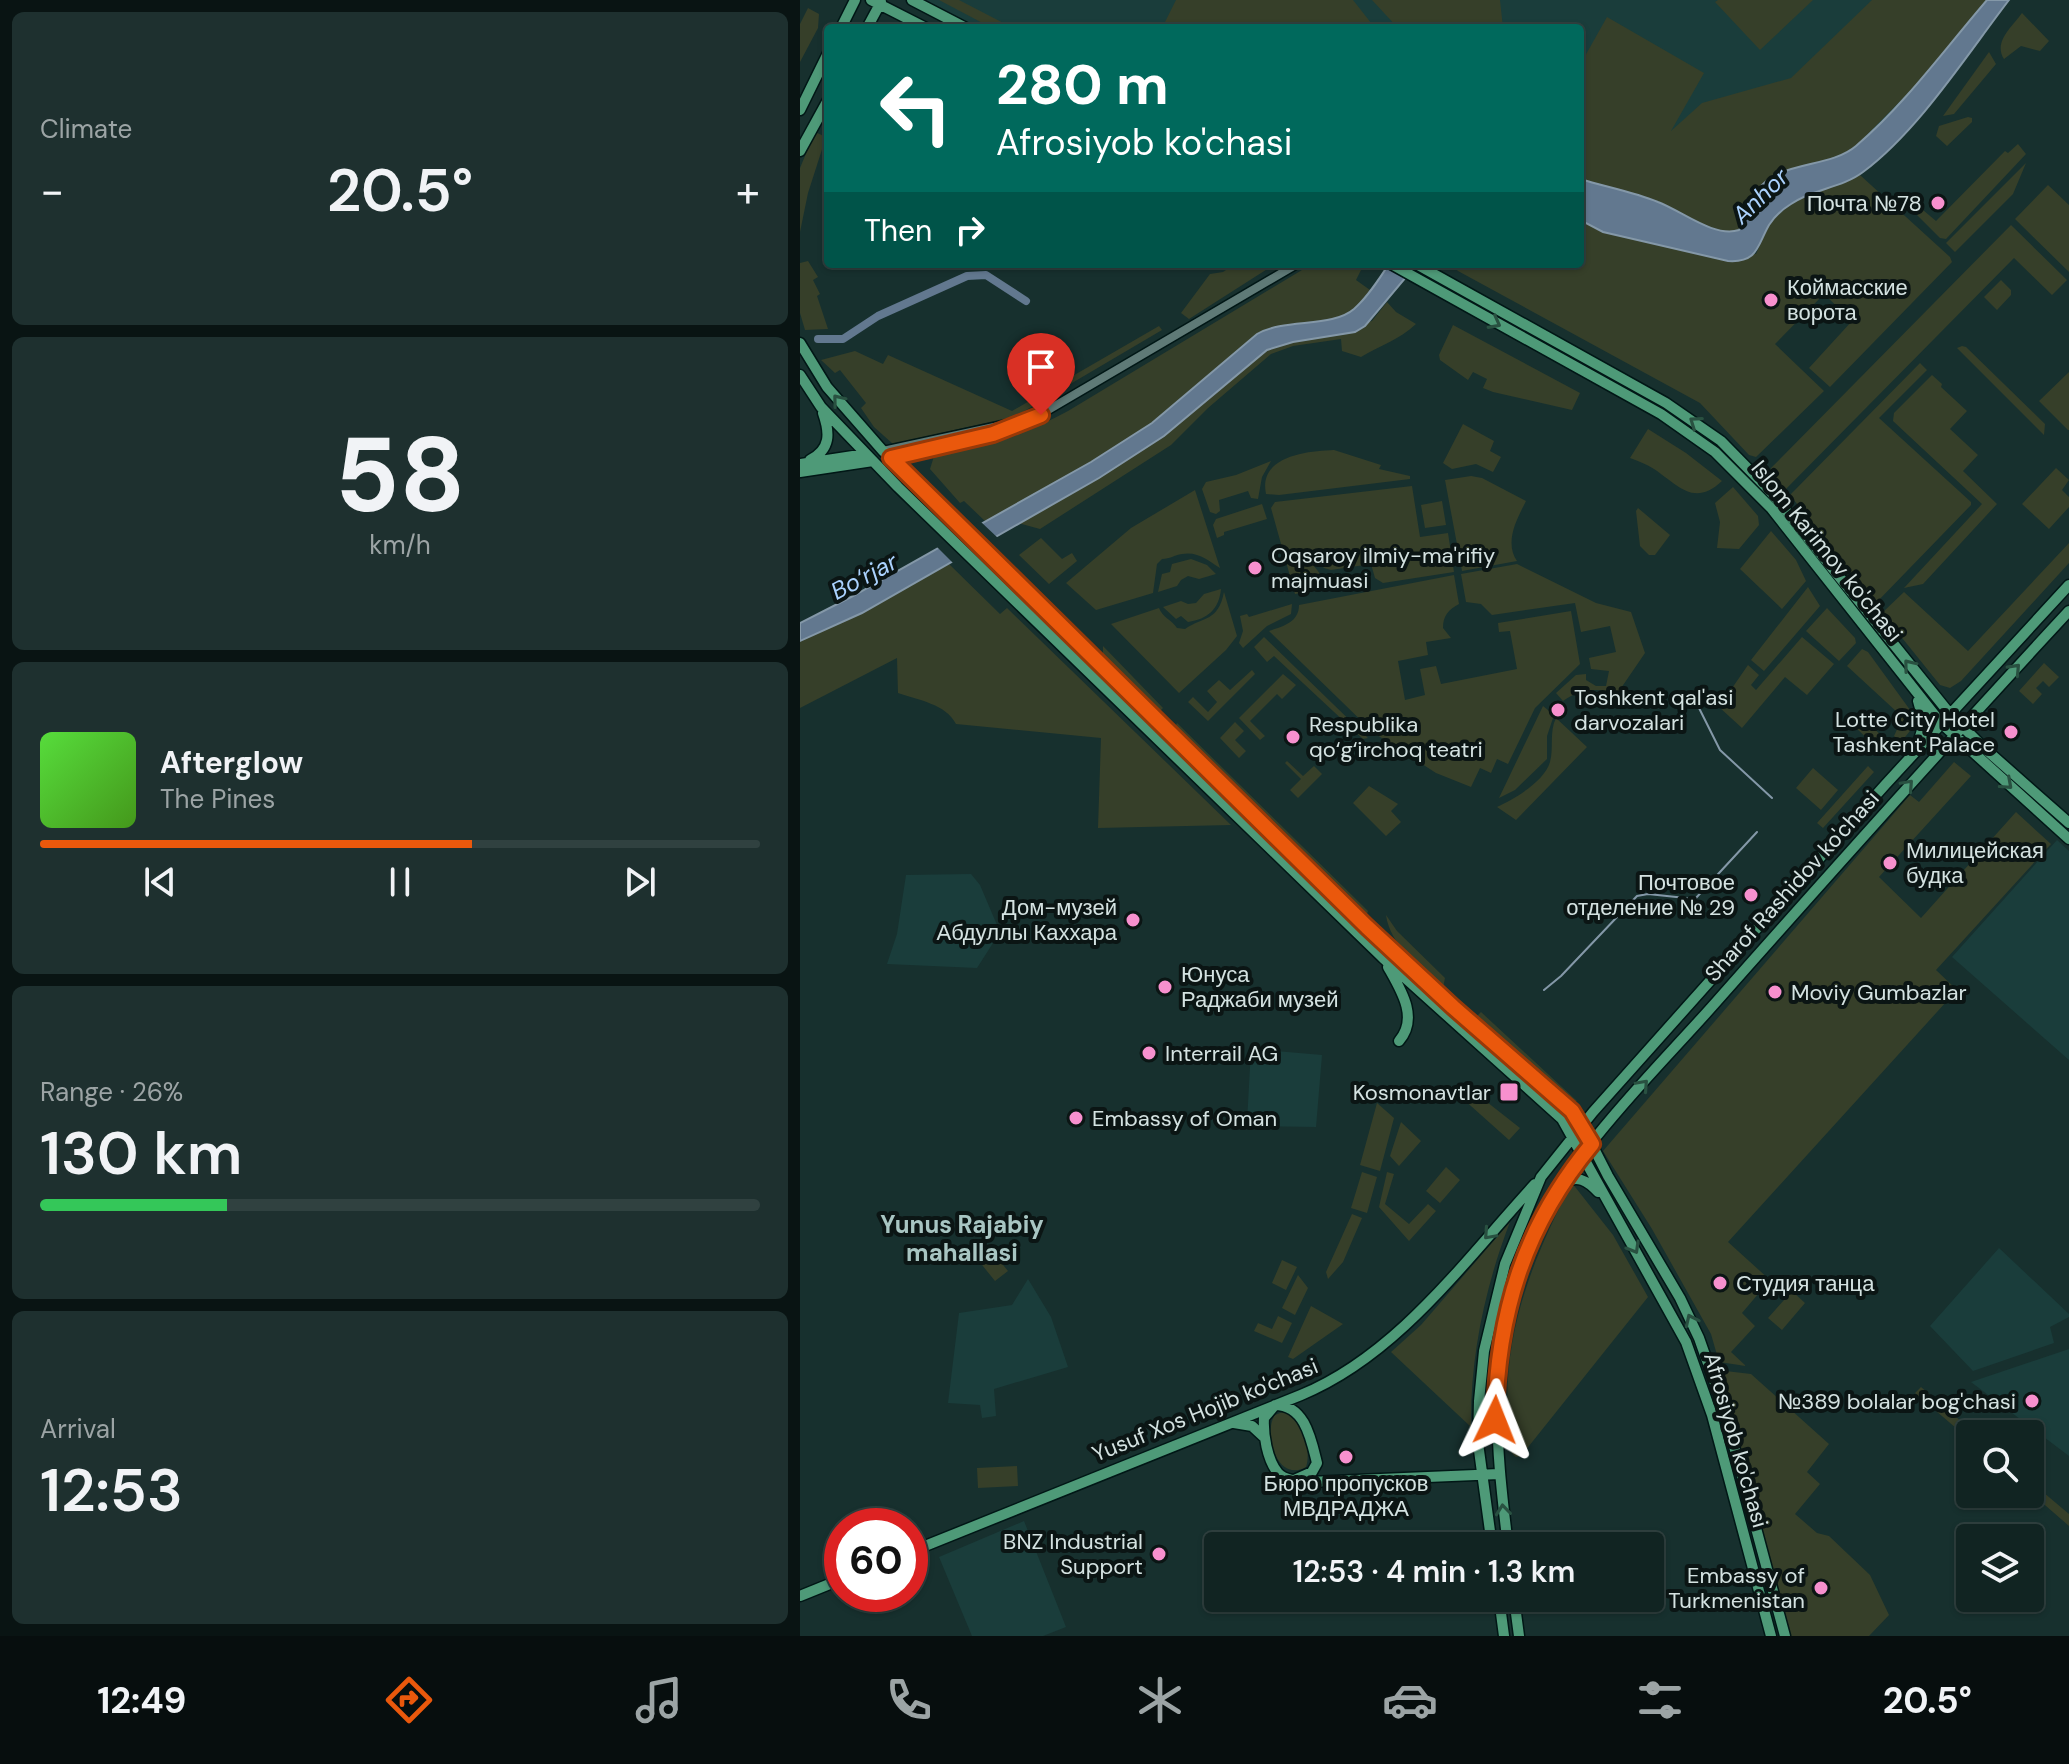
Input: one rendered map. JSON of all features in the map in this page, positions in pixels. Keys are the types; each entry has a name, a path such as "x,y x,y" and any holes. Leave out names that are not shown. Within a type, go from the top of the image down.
{"main road":[{"path":"843,24 855,0"},
{"path":"912,0 958,24"},
{"path":"869,24 878,1 919,24"},
{"path":"800,110 824,61"},
{"path":"800,151 824,107"},
{"name":"Islom Karimov ko'chasi","path":"1398,268 1661,414 1750,477 1913,692 1953,735 2069,839"},
{"name":"Islom Karimov ko'chasi","path":"1422,268 1685,415 1721,441 1950,714 2069,823"},
{"name":"Afrosiyob ko'chasi","path":"800,343 827,387 887,454 1562,1119 1670,1310 1693,1360 1712,1415 1771,1636"},
{"name":"Afrosiyob ko'chasi","path":"800,375 821,407 868,458 1383,958 1572,1111 1680,1298 1706,1354 1724,1409 1785,1636"},
{"path":"800,464 820,454 828,442 829,431 821,407"},
{"path":"800,472 887,454"},
{"path":"800,464 868,458"},
{"name":"Sharof Rashidov ko'chasi","path":"1541,1177 1593,1112 1941,723 2069,585"},
{"name":"Sharof Rashidov ko'chasi","path":"1506,1532 1499,1474 1496,1407 1503,1334 1523,1262 1556,1189 1607,1125 1953,735 2069,611"},
{"path":"1912,756 1921,739 1924,723 1921,707 1913,692"},
{"path":"1383,958 1408,1011 1408,1027 1399,1041"},
{"path":"1572,1111 1582,1114 1593,1112"},
{"name":"Afrosiyob ko'chasi","path":"1562,1119 1582,1125 1607,1125"},
{"path":"1573,1137 1592,1144"},
{"path":"1490,1532 1478,1418 1488,1325 1511,1248 1541,1177"},
{"name":"Yusuf Xos Hojib ko'chasi","path":"928,1545 1316,1389 1340,1376 1398,1333 1541,1177"},
{"path":"1556,1189 1567,1180 1578,1178 1607,1202"},
{"path":"1332,1481 1323,1475 1317,1463 1300,1416 1289,1407 1275,1405 1264,1418 1265,1439 1277,1471 1294,1480 1309,1482 1499,1474"},
{"path":"1228,1423 1252,1426 1265,1439"},
{"path":"1294,1480 1300,1480 1312,1472 1317,1463"},
{"path":"800,1596 824,1586"},
{"path":"1501,1612 1504,1636"},
{"path":"1516,1612 1519,1636"}],"street":[{"path":"887,454 995,427 1032,414 1180,331 1283,268"},
{"path":"887,454 993,434 1031,420 1290,268"}],"shaded area":[{"path":"912,0 1999,0 1872,151 1584,197 1584,24 958,24"},
{"path":"2057,840 2069,851 2069,1060 1952,957"},
{"path":"971,874 980,885 1000,932 977,968 887,964 897,934 906,875"},
{"path":"1251,1049 1322,1055 1316,1127 1249,1126"},
{"path":"1999,1248 2069,1317 2050,1327 2054,1343 1973,1371 1930,1326"},
{"path":"1028,1279 1051,1317 1068,1367 994,1389 996,1416 982,1418 980,1405 948,1403 959,1313 1012,1305"},
{"name":"№389 bolalar bog'chasi","path":"2069,1349 2069,1456 2044,1437 2044,1420 2021,1420 1971,1382"},
{"path":"1024,1521 1066,1627 1043,1636 972,1636 939,1557"}],"green space":[{"path":"939,0 959,0 1005,24 984,24"},
{"path":"1176,0 1353,0 1372,24 1164,24"},
{"path":"1372,0 1500,0 1503,24 1394,24"},
{"path":"1813,0 1760,50 1715,2"},
{"path":"1872,0 1987,0 1923,78 1853,149 1756,193 1739,230 1709,227 1659,202 1584,180 1584,58 1607,17 1704,73 1671,131 1702,103 1791,78"},
{"path":"808,8 819,14 818,28 800,62 800,24"},
{"path":"2022,13 2049,41 2040,51 2021,46 2004,59 2002,41"},
{"path":"1989,52 1996,64 1954,114 1943,116"},
{"path":"1972,118 1972,122 1947,146 1936,136 1939,126"},
{"path":"815,132 824,136 800,232 800,168"},
{"path":"2018,144 2026,154 1946,239 1940,238 1917,215 1923,210 1936,221 2005,151 2008,153"},
{"path":"2026,163 2013,194 1955,252 1946,243"},
{"path":"1860,175 1952,262 1830,387 1809,368 1852,321 1824,294 1775,344 1824,391 1756,457 1749,455 1700,403 1455,268 1584,268 1584,222 1603,232 1756,254 1770,222 1793,202"},
{"path":"2048,185 2069,205 2069,272 2015,219"},
{"path":"2011,225 2067,280 2052,295 2014,258 1783,492 1769,475 1771,468"},
{"path":"808,261 818,277 813,280 820,294 817,296 828,329 805,330 800,313 800,263"},
{"path":"1229,268 1269,268 1189,319 1181,313 1210,274"},
{"path":"1305,268 1362,268 1356,280 1370,290 1345,315 1281,326 1257,334 1152,423 986,522 964,501 960,503 930,469 935,453 1003,438 1068,411"},
{"path":"2001,280 2011,290 2011,295 1997,310 1984,297"},
{"path":"1387,302 1396,312 1416,324 1361,357 1342,351 1341,339 1293,346 1271,354 1208,408 1171,445 1040,529 1018,523 1099,478 1164,436 1267,350 1276,345 1372,321"},
{"path":"1453,325 1580,393 1572,410 1493,392 1483,388 1487,379 1473,372 1468,380 1440,360 1439,355"},
{"path":"1159,326 1162,330 1016,416 893,444 874,427 861,408 866,403 840,370 835,373 821,360 855,351 883,364 888,355 1012,411"},
{"path":"1962,346 2045,424 2044,435 1957,348"},
{"path":"1920,363 1927,370 1879,418 1971,505 1875,604 1790,495"},
{"path":"2069,372 2069,430 2068,430 2039,401"},
{"path":"1932,375 1967,411 1950,429 1978,455 1963,471 1997,504 1923,584 1904,588 1982,504 1893,421 1894,413"},
{"path":"1463,424 1494,441 1490,451 1501,457 1493,472 1476,464 1452,469 1443,463"},
{"path":"1648,429 1722,481 1703,492 1687,491 1651,467 1630,458"},
{"path":"1334,450 1381,465 1379,469 1410,476 1410,479 1266,494 1269,471 1277,464 1299,454"},
{"path":"1271,461 1262,477 1258,499 1251,498 1248,491 1219,500 1220,511 1216,514 1210,512 1202,489 1206,482 1236,475"},
{"path":"2056,468 2069,480 2062,490 2069,497 2069,507 2049,529 2022,504"},
{"path":"1471,476 1482,478 1526,501 1512,538 1513,554 1517,561 1462,571 1445,480"},
{"path":"1412,486 1420,537 1448,533 1454,572 1383,583 1375,578 1371,564 1331,570 1320,564 1321,555 1318,553 1314,566 1331,588 1295,594 1271,508 1275,502"},
{"path":"1733,487 1758,516 1759,525 1739,549 1717,548 1720,522 1715,503"},
{"path":"1195,490 1220,568 1193,554 1162,559 1157,564 1153,593 1096,610 1066,583 1131,528"},
{"path":"1442,501 1446,525 1425,528 1421,505"},
{"path":"1262,504 1267,519 1224,532 1217,538 1213,525 1216,519"},
{"path":"1638,508 1670,535 1655,555 1649,555 1640,546"},
{"path":"1771,531 1796,560 1806,581 1782,609 1740,569"},
{"path":"1041,538 1062,559 1072,553 1077,561 1049,584 1019,555"},
{"path":"2069,543 2069,563 1961,681 1950,688 1940,685 1882,613 1904,592 1968,651"},
{"path":"1191,559 1207,565 1216,574 1199,579 1188,576 1177,586 1158,592 1162,574 1170,572 1172,564"},
{"path":"949,564 1000,614 1007,608 1231,825 1098,828 1101,738 956,724 939,707 898,693 897,658 800,708 800,641 862,613"},
{"path":"1517,564 1596,603 1631,612 1645,653 1617,694 1589,690 1563,701 1556,693 1576,675 1586,674 1586,680 1596,686 1606,686 1609,671 1591,669 1589,658 1616,652 1610,626 1581,632 1575,603 1492,615 1481,604 1466,602 1461,574"},
{"path":"1454,575 1459,604 1447,614 1443,628 1451,638 1426,642 1428,655 1398,661 1405,700 1425,695 1420,669 1436,666 1441,684 1517,669 1510,631 1499,632 1498,623 1571,611 1580,664 1535,708 1508,764 1497,759 1491,773 1480,768 1471,787 1436,773 1374,733 1269,631 1293,619 1299,605"},
{"path":"1808,587 1820,606 1764,671 1751,660"},
{"path":"1221,589 1215,607 1207,616 1195,621 1188,622 1181,616 1176,619 1163,607 1181,601 1196,603 1204,594"},
{"path":"1224,592 1237,636 1179,693 1111,624 1159,608 1177,628 1185,629 1214,613"},
{"path":"1292,604 1291,614 1267,626 1243,648 1239,643 1243,631 1240,616 1247,614 1249,617"},
{"path":"1827,608 1855,638 1856,643 1839,661 1806,631"},
{"path":"1264,637 1368,738 1363,739 1274,656 1267,662 1254,647"},
{"path":"1802,637 1834,664 1807,695 1785,677 1742,728 1719,707 1748,665 1759,675 1751,685 1756,690"},
{"path":"1103,646 1163,708 1158,713 1107,661"},
{"path":"1862,649 1868,652 1913,714 1914,726 1901,742 1894,736 1900,723 1898,713 1847,666"},
{"path":"2044,663 2059,677 2049,687 2043,681 2036,688 2042,694 2033,704 2019,691"},
{"path":"1252,670 1255,674 1208,721 1188,702 1193,697 1208,712 1217,702 1207,691 1219,680 1230,690"},
{"path":"1283,674 1296,685 1282,699 1277,694 1250,721 1265,736 1260,740 1239,718"},
{"path":"1543,706 1554,715 1547,736 1547,759 1515,790 1499,798"},
{"path":"1556,718 1587,747 1516,820 1497,807 1528,789 1547,769"},
{"path":"1864,719 1884,738 1867,756 1862,752 1871,742 1856,728"},
{"path":"1235,722 1244,731 1235,740 1246,751 1239,758 1220,738"},
{"path":"1177,723 1368,911 1367,914 1364,916 1174,729"},
{"path":"1287,761 1303,776 1314,766 1322,774 1298,798 1290,790 1301,779 1285,763"},
{"path":"1954,762 1971,776 1879,877 1921,918 2016,812 2051,844 1936,970 1957,990 1728,1242 1770,1280 1742,1313 1755,1326 1731,1352 1746,1366 1719,1362 1711,1334 1652,1229 1603,1151 1910,795 1919,802"},
{"path":"1868,766 1874,772 1823,828 1817,823"},
{"path":"1813,768 1838,790 1821,810 1796,788"},
{"path":"1369,786 1398,804 1391,811 1401,822 1386,836 1353,803"},
{"path":"1386,915 1397,931 1445,978 1443,988 1400,946"},
{"path":"1481,1012 1577,1101 1570,1103 1476,1017"},
{"path":"1473,1091 1520,1128 1509,1140 1462,1098 1465,1093 1469,1096"},
{"path":"1377,1103 1394,1118 1380,1171 1360,1165"},
{"path":"1401,1122 1421,1141 1399,1166 1390,1156"},
{"path":"1446,1167 1460,1180 1440,1203 1426,1191"},
{"path":"1362,1172 1377,1177 1367,1213 1351,1208"},
{"path":"1387,1172 1394,1174 1385,1204 1409,1224 1428,1204 1436,1211 1409,1241 1379,1207"},
{"path":"1572,1183 1613,1235 1648,1297 1521,1456 1516,1457 1509,1442 1507,1390 1515,1328 1544,1240"},
{"path":"1352,1214 1362,1218 1343,1262 1328,1279 1326,1272"},
{"path":"1510,1222 1493,1272 1476,1349 1471,1427 1391,1352 1421,1325"},
{"path":"986,1244 1008,1271 995,1281 974,1255"},
{"path":"1282,1260 1297,1267 1286,1290 1272,1283"},
{"path":"1298,1275 1308,1288 1295,1315 1282,1308"},
{"path":"1792,1291 1805,1303 1782,1330 1768,1318"},
{"path":"1311,1306 1343,1324 1293,1359 1288,1357"},
{"path":"1278,1316 1292,1323 1282,1343 1254,1331 1258,1323 1272,1329"},
{"path":"1717,1370 1751,1374 1829,1444 1807,1472 1820,1484 1795,1514 1817,1533 1829,1536 1870,1575 1889,1615 1869,1636 1790,1636"},
{"path":"1921,1387 1960,1420 1956,1420 1956,1428 1915,1393"},
{"path":"1285,1411 1301,1428 1308,1452 1306,1467 1296,1470 1280,1462 1272,1443 1275,1415"},
{"path":"1017,1466 1018,1486 978,1488 977,1468"},
{"path":"2044,1493 2069,1514 2069,1526 2044,1504"}],"water":[{"name":"Anhor","path":"1987,0 2009,0 1941,91 1884,155 1855,177 1808,195 1785,208 1769,225 1751,256 1728,261 1603,232 1584,222 1584,180 1649,198 1709,227 1739,230 1754,196 1766,181 1790,169 1845,153 1856,146 1908,94"},
{"path":"1386,268 1414,268 1365,326 1355,332 1293,342 1267,350 1164,436 1099,478 862,613 800,641 800,623 1091,462 1152,423 1257,334 1281,326 1345,315 1369,293"}],"pier":[{"path":"980,521 999,539 955,565 936,546"}],"waterway":[{"name":"Anhor","path":"818,339 843,339 878,316 967,276 986,275 1026,301"},
{"path":"1699,708 1720,750 1772,798"},
{"path":"1544,990 1637,896 1648,894 1695,899 1757,832"}],"place":[{"name":"Почта №78","path":"1938,203"},
{"name":"Коймасские ворота","path":"1771,300"},
{"name":"Oqsaroy ilmiy-ma'rifiy majmuasi","path":"1255,568"},
{"name":"Toshkent qal'asi darvozalari","path":"1558,710"},
{"name":"Lotte City Hotel Tashkent Palace","path":"2011,732"},
{"name":"Respublika qo‘g‘irchoq teatri","path":"1293,737"},
{"name":"Милицейская будка","path":"1890,863"},
{"name":"Почтовое отделение № 29","path":"1751,895"},
{"name":"Дом-музей Абдуллы Каххара","path":"1133,920"},
{"name":"Юнуса Раджаби музей","path":"1165,987"},
{"name":"Moviy Gumbazlar","path":"1775,992"},
{"name":"Interrail AG","path":"1149,1053"},
{"name":"Kosmonavtlar","path":"1509,1092"},
{"name":"Embassy of Oman","path":"1076,1118"},
{"name":"Студия танца","path":"1720,1283"},
{"name":"№389 bolalar bog'chasi","path":"2032,1401"},
{"name":"Бюро пропусков МВДРАДЖА","path":"1346,1457"},
{"name":"BNZ Industrial Support","path":"1159,1554"},
{"name":"Embassy of Turkmenistan","path":"1821,1588"}],"district":[{"name":"Yunus Rajabiy mahallasi","path":"962,1238"}],"route":[{"path":"1041,415 993,434 891,458 1367,927 1572,1111 1592,1144 1556,1189 1523,1262 1510,1301 1500,1352 1495,1420"}],"water label":[{"name":"Bo‘rjar","path":"864,576"}]}
